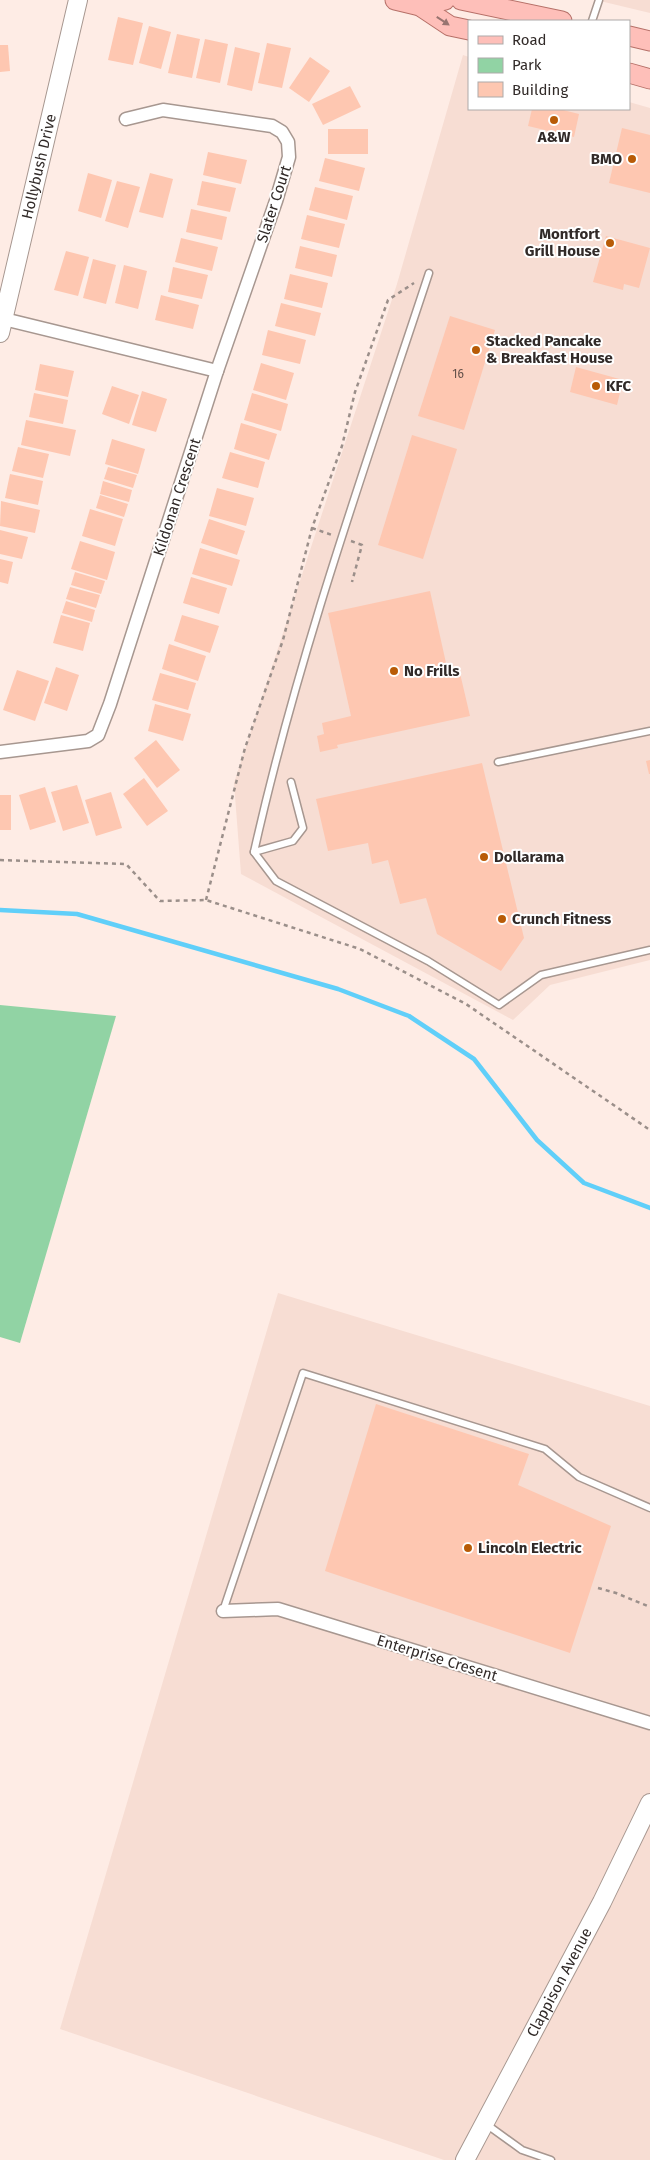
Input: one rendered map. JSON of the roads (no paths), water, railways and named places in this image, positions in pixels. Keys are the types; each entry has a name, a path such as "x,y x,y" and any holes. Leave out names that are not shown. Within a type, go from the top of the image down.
{"main road":[{"name":"Hollybush Drive","path":"1,323 78,0"},
{"path":"395,0 420,6 450,26 468,30"},
{"path":"420,6 445,0"},
{"path":"460,0 497,4 558,20"},
{"path":"630,36 650,41"},
{"path":"630,73 650,79"},
{"name":"Clappison Avenue","path":"465,2160 602,1902 650,1803"}],"street":[{"name":"Slater Court","path":"126,119 164,110 272,126 282,132 288,142 290,157 217,371"},
{"path":"1,323 217,371"},
{"name":"Kildonan Crescent","path":"0,752 88,741 98,735 110,704 217,371"},
{"name":"Enterprise Cresent","path":"223,1611 278,1608 650,1723"}],"lane":[{"path":"592,20 599,0"},
{"path":"429,273 326,587 268,787 254,852 276,881 428,962 499,1005 541,975 650,950"},
{"path":"498,762 650,731"},
{"path":"254,852 293,841 302,828 291,782"},
{"path":"223,1611 303,1374 545,1449 579,1478 650,1508"},
{"path":"484,2123 522,2150 551,2160"}],"waterway":[{"path":"0,910 77,914 338,989 409,1016 474,1059 537,1140 584,1183 650,1208"}],"place":[{"name":"A&W","path":"554,120"},
{"name":"BMO","path":"632,159"},
{"name":"Montfort Grill House","path":"610,243"},
{"name":"Stacked Pancake & Breakfast House","path":"476,350"},
{"name":"KFC","path":"596,386"},
{"name":"No Frills","path":"394,671"},
{"name":"Dollarama","path":"484,857"},
{"name":"Crunch Fitness","path":"502,919"},
{"name":"Lincoln Electric","path":"468,1548"}]}
